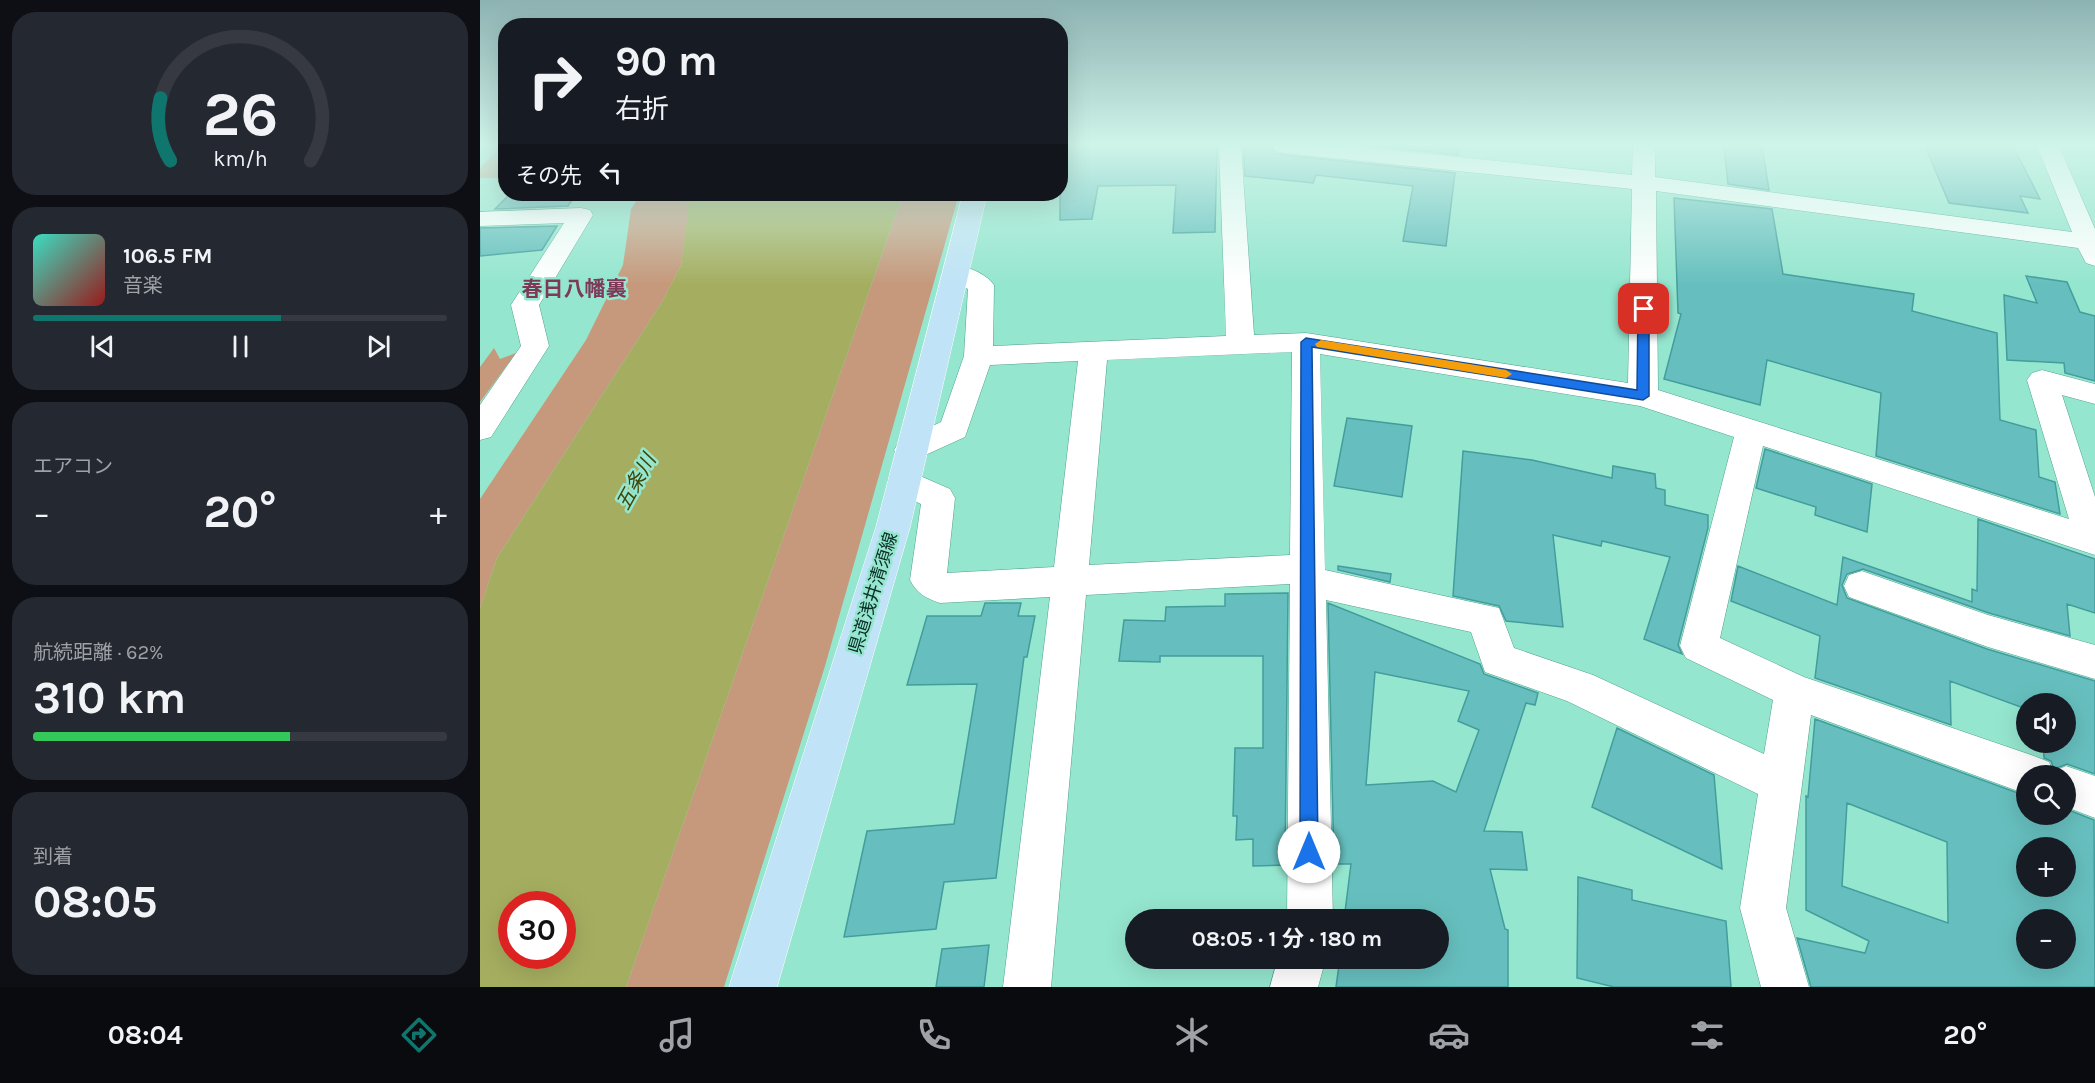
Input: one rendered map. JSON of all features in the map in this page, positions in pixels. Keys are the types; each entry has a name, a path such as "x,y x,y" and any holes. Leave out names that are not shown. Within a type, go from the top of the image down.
{"main road":[{"name":"県道浅井清須線","path":"753,987 893,528 973,201"}],"street":[{"path":"1233,192 1241,345"},
{"path":"1643,396 1645,192"},
{"path":"1707,192 2092,248"},
{"path":"2068,192 2092,248"},
{"path":"480,219 581,215 525,305 535,346 480,429"},
{"path":"955,272 981,285 978,356 954,429 907,465 938,498 928,580 940,588 1070,581 1307,575 1486,619 1499,660 1579,688 1781,783"},
{"path":"1306,342 1310,909"},
{"path":"978,356 1306,342 1643,396 2093,540"},
{"path":"1027,987 1094,351"},
{"path":"2093,540 2043,380 2095,394"},
{"path":"1750,430 1699,646 1794,691 2016,770"},
{"path":"1862,586 1988,631 2095,662"},
{"path":"1785,987 1764,908 1794,691"},
{"path":"2076,790 2095,797"},
{"path":"1294,987 1299,969"}],"shaded area":[{"path":"636,201 685,201 683,204 690,204 681,265 662,302 497,558 480,608 480,499 586,340 623,265 631,209"},
{"path":"901,201 957,201 825,666 724,987 626,987"},
{"path":"494,348 500,359 516,353 480,402 480,367"}],"water":[{"name":"五条川","path":"684,201 901,201 626,987 480,987 480,608 497,558 662,302 681,265 689,204 682,204"}],"building":[{"path":"1068,192 1097,192 1092,219 1060,220 1060,201 1068,201"},
{"path":"1176,192 1216,192 1215,232 1173,233"},
{"path":"1412,192 1453,192 1446,246 1403,241"},
{"path":"1944,192 2036,192 2040,199 2020,196 2028,213 1949,203"},
{"path":"1674,198 1772,209 1783,274 1914,294 1912,311 1997,333 2000,420 2036,430 2039,477 2055,482 2060,514 1876,456 1881,393 1767,360 1760,405 1664,379 1681,314 1678,313"},
{"path":"503,201 571,201 568,206 495,209"},
{"path":"557,226 542,250 480,256 480,228"},
{"path":"2026,276 2067,282 2080,312 2095,316 2095,381 2065,373 2064,363 2007,360 2004,295 2037,303"},
{"path":"1347,418 1412,426 1402,497 1334,486"},
{"path":"1765,449 1872,484 1867,532 1815,515 1816,507 1756,488"},
{"path":"1463,451 1532,460 1612,478 1613,466 1655,474 1656,488 1665,490 1665,505 1708,515 1708,528 1678,645 1682,654 1644,639 1670,557 1602,541 1601,546 1553,535 1563,627 1506,621 1499,606 1453,596"},
{"path":"1978,519 2095,559 2095,613 2067,604 2070,636 1989,613 1863,569 1847,574 1842,585 1847,598 1987,649 2095,681 2095,774 2076,767 2076,765 2052,765 2051,761 2044,758 2044,753 2076,753 2076,693 2016,693 2016,705 1950,681 1951,725 1815,678 1820,636 1731,601 1738,566 1837,605 1843,557 1972,602 1972,589 1977,591"},
{"path":"1338,566 1391,574 1390,582 1338,570"},
{"path":"1288,593 1285,865 1253,866 1253,839 1236,840 1237,816 1233,816 1235,748 1263,748 1263,656 1160,656 1160,662 1119,661 1124,620 1165,621 1166,607 1225,606 1225,594"},
{"path":"985,603 1021,603 1018,616 1035,616 1027,657 1024,657 996,878 944,882 936,929 844,937 867,831 954,824 977,684 907,685 927,616 981,616"},
{"path":"1328,603 1480,664 1484,674 1538,693 1535,705 1526,703 1484,831 1522,832 1527,870 1490,869 1505,929 1508,930 1508,987 1336,987 1338,969 1449,969 1449,909 1345,909 1351,864 1334,864","holes":["1375,672 1469,691 1458,721 1479,730 1456,792 1433,781 1366,785"]},
{"path":"1815,719 2016,792 2016,825 2076,825 2076,813 2094,820 2095,987 1811,987 1797,938 1865,953 1869,941 1806,910 1806,796 1808,797","holes":["1847,803 1947,842 1948,923 1842,886"]},
{"path":"1617,728 1714,775 1722,869 1592,807"},
{"path":"1578,877 1632,890 1632,900 1726,921 1731,987 1614,987 1577,978"},
{"path":"989,945 984,987 936,987 942,949"}],"slow traffic":[{"path":"1321,344 1506,374"}],"district":[{"name":"春日八幡裏","path":"574,289"}],"route":[{"path":"1309,852 1306,342 1643,396 1644,309"}]}
